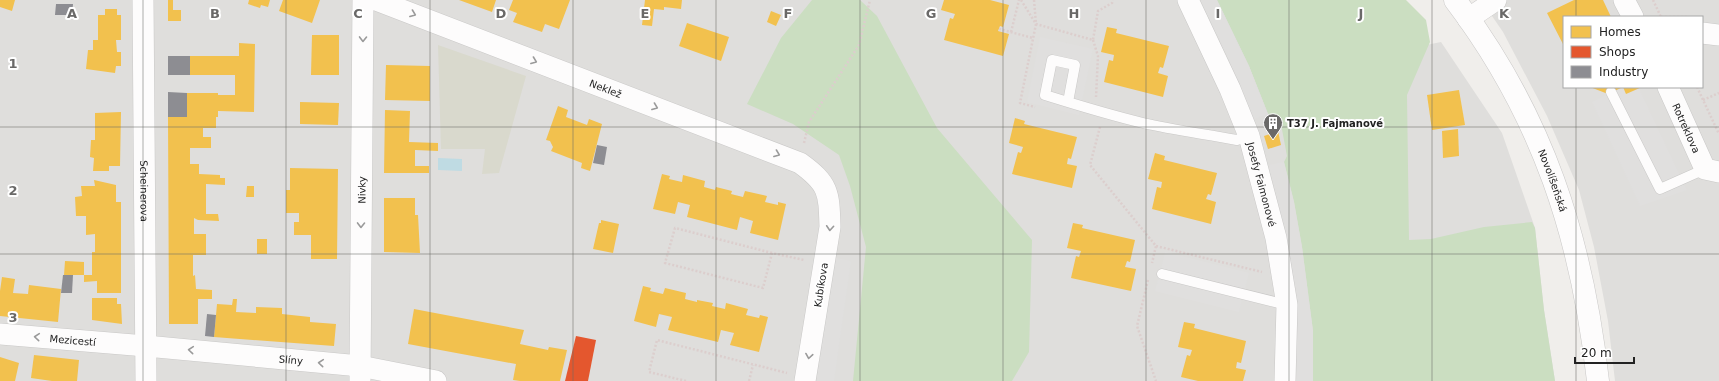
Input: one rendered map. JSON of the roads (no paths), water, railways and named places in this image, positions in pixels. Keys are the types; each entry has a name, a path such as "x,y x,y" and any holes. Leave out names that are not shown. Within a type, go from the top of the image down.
{"street":[{"name":"Scheinerova","path":"143,0 146,381"},
{"name":"Nivky","path":"360,374 363,0"},
{"name":"Neklež","path":"376,0 800,163 816,175 826,189"},
{"name":"Josefy Faimonové","path":"1188,0 1230,88 1249,136 1276,238 1285,381"},
{"name":"Novolíšeňská","path":"1455,0 1489,49 1516,95 1542,148 1568,223 1578,262 1587,303 1598,381"},
{"path":"1468,19 1496,0"},
{"path":"1624,0 1632,16"},
{"path":"1703,33 1719,35"},
{"name":"Rotreklova","path":"1669,88 1712,171"},
{"name":"Kubíkova","path":"799,378 830,227 830,208 826,189"},
{"name":"Mezicestí","path":"0,334 146,346"},
{"name":"Slíny","path":"146,346 360,374 436,381"}],"lane":[{"path":"1611,92 1660,189 1712,171"},
{"path":"1068,102 1143,123 1237,140 1249,136"},
{"path":"1162,274 1280,303"}],"water":[{"path":"438,158 462,159 462,171 438,170"}],"place":[{"name":"T37 J. Fajmanové","path":"1273,140"}]}
